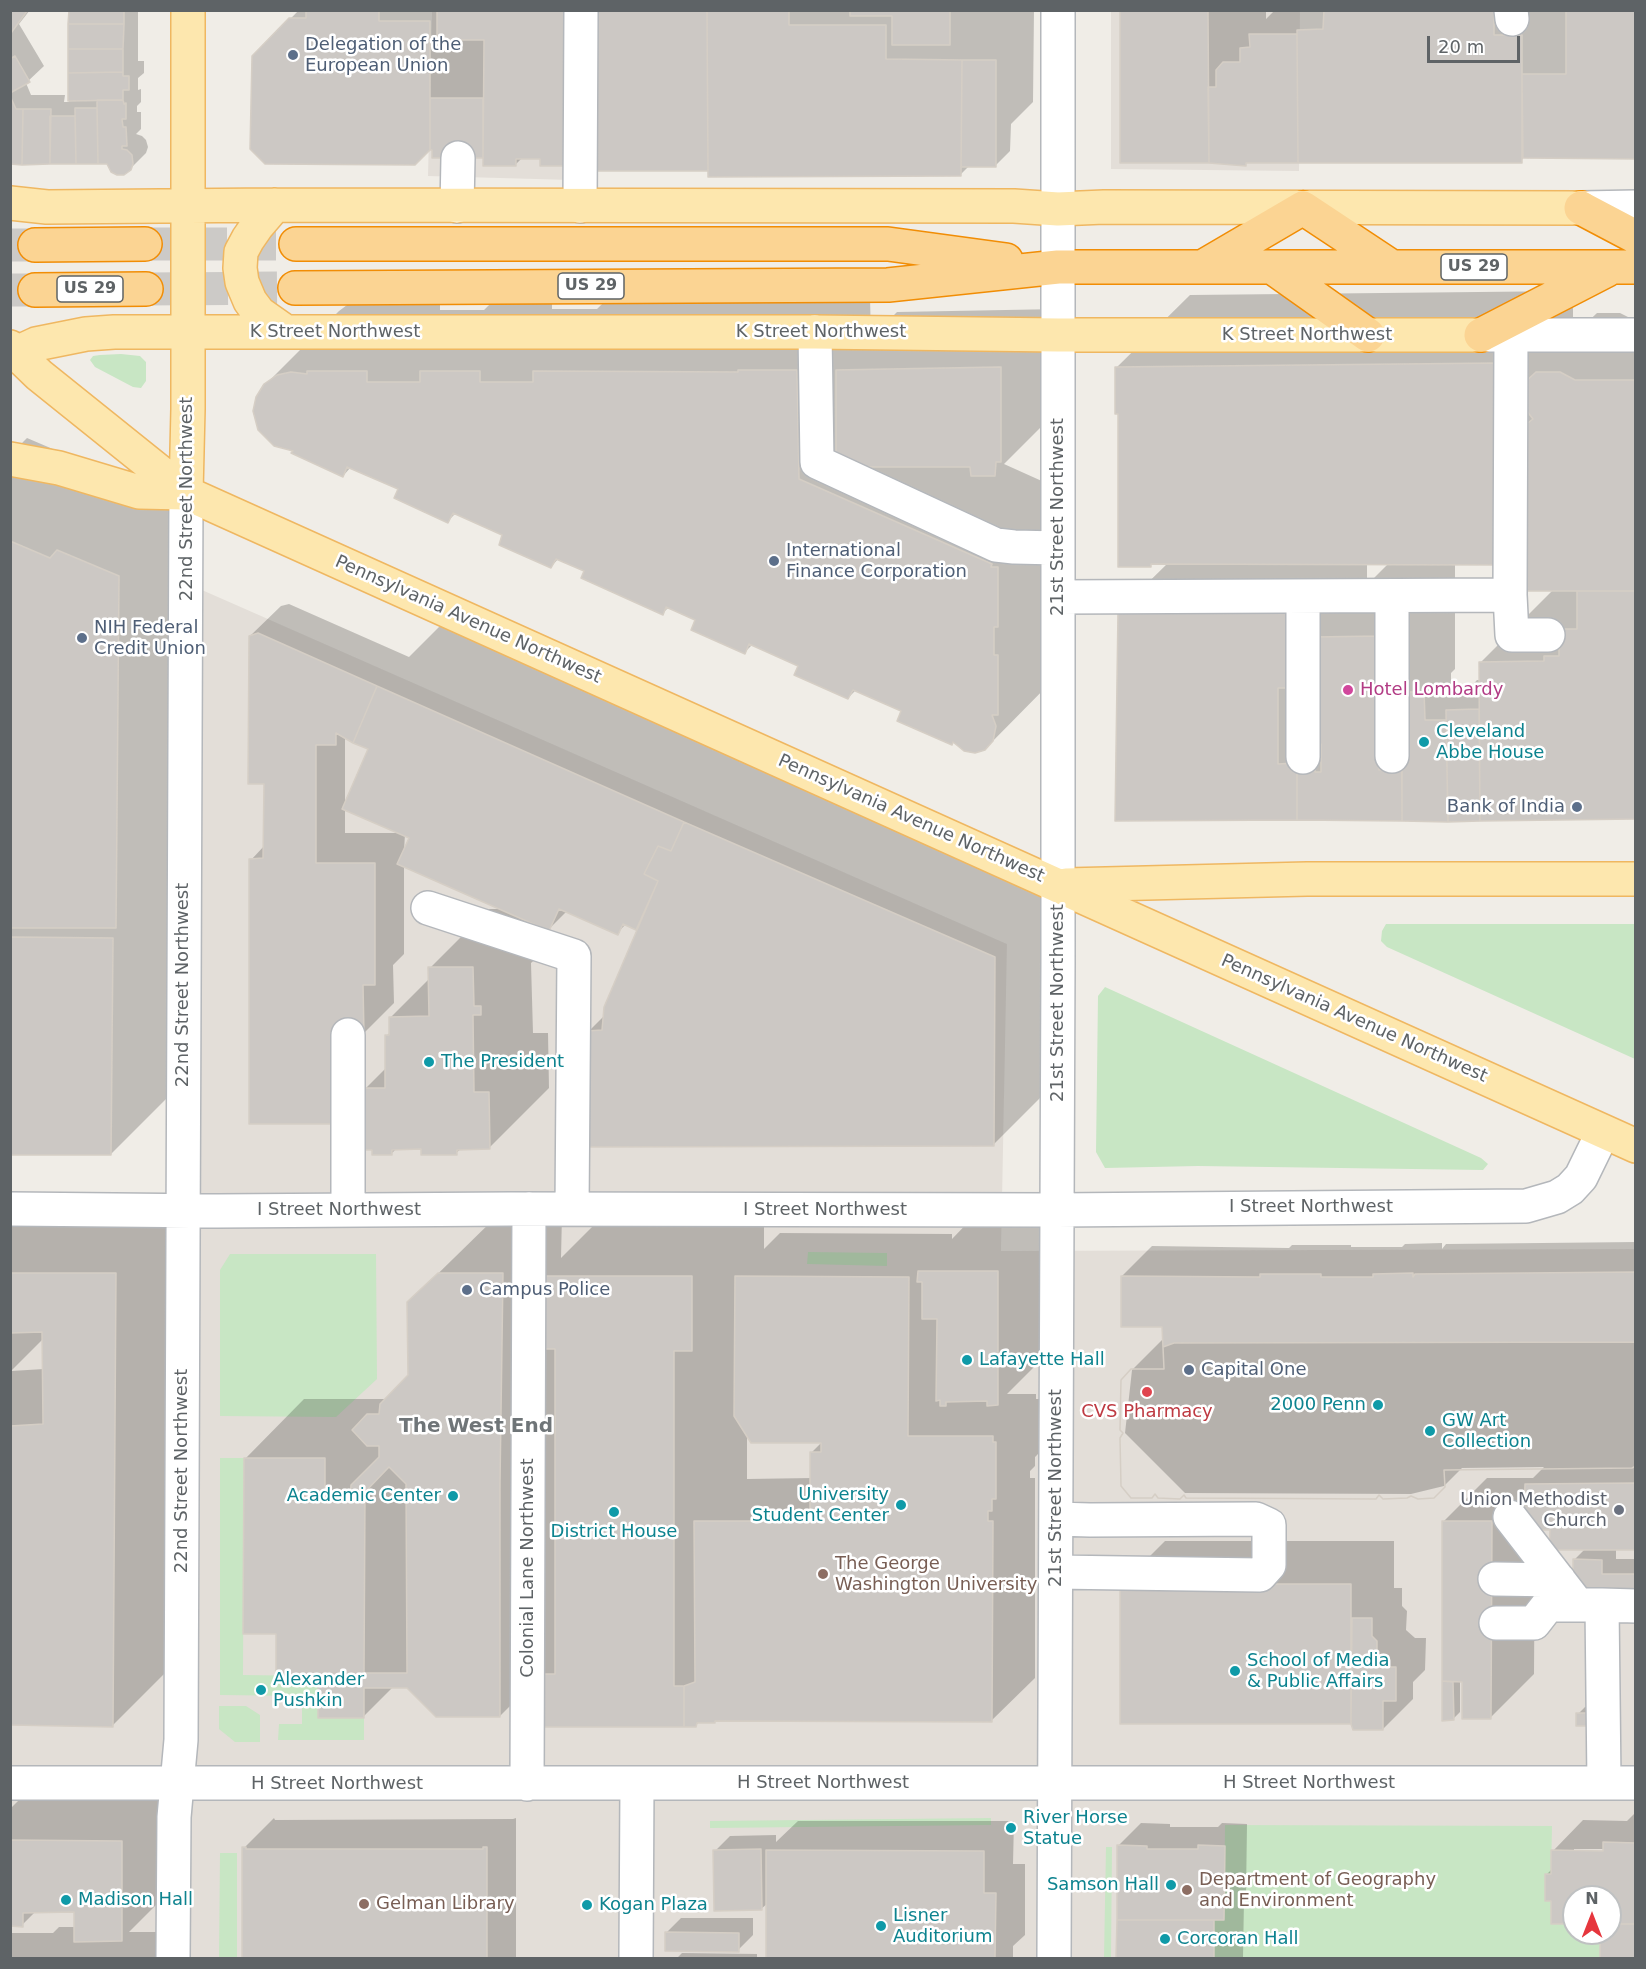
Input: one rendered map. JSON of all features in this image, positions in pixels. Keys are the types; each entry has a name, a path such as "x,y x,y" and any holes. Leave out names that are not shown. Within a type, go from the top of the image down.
{"highway":[{"path":"1204,266 1303,208 1392,267"},
{"path":"1581,208 1635,237"},
{"path":"35,245 145,244"},
{"name":"US 29","path":"296,244 888,244 1058,267"},
{"name":"US 29","path":"295,288 888,285 1058,267 1624,267"},
{"path":"1272,267 1368,335"},
{"path":"1496,336 1624,267"},
{"name":"US 29","path":"35,290 146,289"}],"main road":[{"name":"22nd Street Northwest","path":"186,493 188,10"},
{"path":"10,203 47,207 275,205 1014,206 1058,209 1104,207 1581,208"},
{"path":"275,205 248,239 241,252 240,268 242,282 250,301 259,313 286,332"},
{"name":"K Street Northwest","path":"12,352 36,344 86,334 114,332 815,332 1496,336"},
{"name":"Pennsylvania Avenue Northwest","path":"12,352 186,493 1635,1146"},
{"name":"Pennsylvania Avenue Northwest","path":"10,459 59,468 139,492 186,493"},
{"path":"1058,885 1307,879 1635,879"}],"street":[{"path":"580,206 581,10"},
{"name":"21st Street Northwest","path":"1054,1959 1058,10"},
{"path":"457,206 458,158"},
{"path":"1581,208 1635,207"},
{"path":"815,332 817,462 996,545 1058,548"},
{"name":"K Street Northwest","path":"1496,336 1635,335"},
{"path":"1496,336 1512,635 1548,635"},
{"name":"22nd Street Northwest","path":"173,1959 174,1817 181,1728 186,493"},
{"path":"1058,597 1510,595"},
{"path":"1303,596 1303,757"},
{"path":"1392,596 1392,756"},
{"path":"428,908 574,956 572,1209"},
{"path":"348,1035 348,1210"},
{"name":"I Street Northwest","path":"10,1209 1057,1210 1526,1206 1557,1197 1570,1189 1581,1177 1603,1131"},
{"path":"511,1377 520,1209"},
{"name":"Colonial Lane Northwest","path":"520,1209 527,1784"},
{"path":"1510,1517 1579,1597 1620,1783"},
{"path":"1056,1519 1256,1519 1269,1525 1269,1564 1260,1575 1056,1572"},
{"path":"1496,1580 1635,1606"},
{"path":"1496,1623 1534,1623 1548,1605 1579,1597"},
{"name":"H Street Northwest","path":"10,1783 1620,1783"},
{"path":"636,1959 638,1783"}],"shaded area":[{"path":"432,11 571,11 572,180 428,176"},
{"path":"1111,11 1300,11 1299,171 1111,169"},
{"name":"The George Washington University","path":"186,583 1007,944 1001,1251 1635,1249 1635,1958 11,1958 11,1209 182,1210"}],"green space":[{"path":"121,354 140,356 146,362 146,381 141,388 133,387 95,367 90,360 93,356"},
{"path":"1386,924 1635,924 1635,1059 1387,947 1381,941 1382,931"},
{"path":"1105,987 1481,1158 1488,1164 1483,1170 1198,1166 1105,1168 1096,1152 1098,996"},
{"path":"808,1252 887,1253 887,1266 807,1264"},
{"path":"230,1254 376,1254 377,1379 336,1417 220,1416 220,1270"},
{"path":"220,1458 244,1458 243,1675 318,1676 318,1718 364,1718 364,1740 278,1740 279,1724 302,1724 302,1696 220,1695"},
{"path":"219,1706 246,1706 260,1715 260,1742 235,1742 219,1729"},
{"path":"991,1818 991,1825 710,1828 710,1821"},
{"path":"1225,1825 1552,1826 1551,1874 1545,1875 1545,1901 1551,1901 1551,1924 1562,1924 1562,1945 1600,1945 1600,1958 1214,1958 1214,1920 1224,1920"},
{"path":"1106,1847 1112,1847 1111,1958 1104,1958"},
{"path":"220,1853 237,1853 237,1958 219,1958"}],"building":[{"path":"10,10 27,11 11,33 10,33"},
{"path":"69,10 129,11 124,11 124,24 68,24"},
{"path":"306,10 379,10 379,21 430,21 430,150 415,165 265,164 250,149 252,56 289,18 306,18"},
{"path":"437,10 573,10 573,166 540,166 540,159 516,159 516,166 483,166 484,40 437,40"},
{"path":"594,10 707,10 708,171 594,171"},
{"path":"707,10 789,10 789,25 886,25 886,59 962,60 961,176 708,177"},
{"path":"850,10 950,10 950,45 892,45 892,16 850,16"},
{"path":"1120,10 1208,10 1209,163 1120,163"},
{"path":"1324,10 1494,10 1494,35 1522,35 1522,163 1298,163 1297,30 1323,29"},
{"path":"1566,10 1636,10 1636,159 1523,158 1522,74 1566,74"},
{"path":"68,24 124,24 123,49 68,49"},
{"path":"1249,34 1297,34 1298,163 1246,163 1246,166 1209,163 1208,87 1216,87 1216,70 1223,62 1240,62 1240,48 1250,47"},
{"path":"68,49 123,49 123,72 68,73"},
{"path":"15,56 30,82 10,93 10,59"},
{"path":"962,60 996,60 996,167 961,167"},
{"path":"123,72 123,76 129,76 129,90 123,90 123,100 68,101 68,73"},
{"path":"10,96 16,109 23,109 22,165 10,164"},
{"path":"430,98 483,98 483,158 432,158"},
{"path":"97,100 123,100 124,104 126,103 126,119 122,119 123,127 126,127 127,146 122,146 122,149 132,155 133,164 131,170 124,175 111,172 107,164 98,164"},
{"path":"75,108 97,108 98,164 76,164"},
{"path":"23,109 51,109 50,164 22,165"},
{"path":"50,116 75,116 76,164 50,164"},
{"path":"1501,363 1502,565 1151,564 1151,567 1118,567 1118,414 1115,414 1115,367"},
{"path":"1001,367 1001,462 996,462 995,476 971,476 970,467 867,467 836,454 836,370"},
{"name":"International Finance Corporation","path":"738,370 797,370 799,479 992,564 991,567 998,567 998,627 994,627 994,655 998,655 998,715 992,715 996,726 993,741 985,750 975,753 964,751 953,742 952,745 897,721 901,711 853,690 848,699 794,675 798,666 749,644 745,654 691,630 695,620 666,607 663,615 581,578 584,571 556,559 551,568 499,545 502,535 453,513 448,523 394,498 398,489 347,467 343,477 291,453 293,451 274,446 258,430 253,411 256,397 264,384 277,375 291,372 307,374 307,371 367,371 367,382 420,382 420,371 480,371 480,382 533,382 533,371 738,372"},
{"path":"1536,372 1560,372 1575,380 1636,380 1636,591 1523,591 1524,426 1533,419 1523,406 1523,384"},
{"path":"10,541 50,558 57,550 119,576 116,928 10,928"},
{"path":"1577,591 1636,591 1636,819 1480,821 1479,662 1544,661 1544,656 1559,656 1559,629 1577,629"},
{"path":"1118,611 1295,611 1295,688 1278,688 1278,764 1297,763 1297,820 1115,821"},
{"path":"258,633 377,686 353,743 336,733 336,745 316,745 316,863 375,863 375,985 363,985 364,1035 334,1124 249,1124 249,859 263,858 264,784 248,784 249,636"},
{"name":"Hotel Lombardy","path":"1382,636 1379,770 1402,764 1402,821 1297,820 1297,763 1315,763 1315,772 1321,772 1321,744 1314,744 1314,637"},
{"path":"377,686 684,822 671,851 658,846 644,874 658,881 636,930 623,924 618,935 559,909 549,931 397,864 409,838 342,809 368,749 353,743"},
{"name":"Cleveland Abbe House","path":"1401,692 1424,692 1425,720 1446,720 1448,822 1402,821"},
{"path":"1479,709 1480,821 1448,822 1446,710"},
{"path":"684,822 995,957 994,1146 586,1147 587,1031 602,1030 604,1007 658,881 644,874 658,846 671,851"},
{"path":"10,937 113,938 111,1155 10,1155"},
{"name":"The President","path":"428,967 473,967 474,1006 481,1006 481,1015 473,1015 474,1092 489,1092 490,1149 457,1150 457,1155 421,1155 421,1149 392,1150 392,1155 372,1155 372,1150 364,1150 363,1088 385,1088 385,1035 389,1035 389,1017 429,1016"},
{"name":"Lafayette Hall","path":"918,1271 998,1271 998,1405 987,1406 987,1401 946,1402 946,1406 940,1406 940,1400 936,1401 937,1319 922,1319 922,1282 917,1282"},
{"name":"2000 Penn","path":"1636,1272 1636,1466 1632,1468 1444,1470 1445,1487 1434,1498 1418,1499 1411,1496 1383,1499 1379,1495 1376,1499 1186,1498 1184,1495 1180,1499 1158,1498 1155,1494 1152,1498 1131,1498 1121,1486 1120,1438 1123,1433 1120,1430 1121,1380 1131,1369 1164,1369 1162,1327 1121,1327 1121,1276 1260,1277 1260,1274 1321,1274 1321,1277 1373,1277 1373,1274 1413,1273 1413,1277 1415,1274"},
{"path":"10,1273 116,1273 113,1727 10,1725 10,1426 43,1424 42,1332 10,1333"},
{"name":"Academic Center","path":"438,1273 503,1273 500,1717 436,1717 407,1688 364,1688 364,1718 318,1718 318,1676 276,1676 276,1634 243,1634 244,1458 325,1458 325,1501 350,1501 351,1485 379,1457 379,1446 367,1446 352,1430 367,1414 379,1414 380,1404 408,1375 407,1302","holes":["389,1467 406,1484 407,1673 364,1673 365,1492"]},
{"name":"District House","path":"542,1276 692,1276 692,1351 674,1351 674,1686 684,1686 684,1727 539,1727 539,1674 555,1674 555,1349 542,1349"},
{"name":"University Student Center","path":"735,1276 909,1277 908,1436 993,1436 993,1442 996,1442 996,1499 992,1499 992,1511 988,1511 988,1521 993,1521 992,1722 715,1721 715,1723 697,1723 696,1727 684,1727 684,1686 695,1682 694,1521 821,1521 821,1511 810,1511 810,1452 821,1452 821,1443 751,1443 734,1416"},
{"name":"2000 Penn","path":"1636,1342 1636,1466 1632,1468 1444,1470 1445,1487 1434,1498 1418,1499 1411,1496 1383,1499 1379,1495 1376,1499 1186,1498 1184,1495 1180,1499 1158,1498 1155,1494 1152,1498 1131,1498 1121,1486 1120,1438 1123,1433 1120,1430 1121,1380 1131,1369 1164,1369 1163,1347 1174,1343"},
{"path":"1636,1483 1636,1550 1549,1550 1550,1530 1540,1530 1524,1515 1525,1484"},
{"path":"1442,1521 1492,1521 1491,1719 1462,1719 1462,1682 1442,1681"},
{"path":"1573,1559 1602,1560 1602,1574 1636,1574 1636,1595 1586,1594 1573,1580"},
{"name":"School of Media & Public Affairs","path":"1120,1584 1351,1584 1351,1724 1120,1724"},
{"path":"1352,1618 1372,1618 1372,1636 1377,1641 1377,1661 1384,1667 1396,1667 1396,1701 1383,1701 1383,1730 1353,1730 1351,1724"},
{"path":"1442,1681 1453,1682 1454,1720 1442,1721"},
{"path":"1576,1713 1591,1713 1591,1726 1576,1726"},
{"name":"Madison Hall","path":"10,1840 122,1841 122,1941 74,1942 74,1912 23,1913 23,1927 10,1926"},
{"path":"1603,1842 1636,1843 1636,1924 1622,1924 1622,1885 1562,1885 1562,1924 1551,1924 1551,1901 1545,1901 1545,1874 1551,1874 1551,1850 1603,1851"},
{"name":"Samson Hall","path":"1117,1845 1147,1846 1147,1849 1198,1849 1198,1845 1225,1846 1224,1920 1117,1920"},
{"name":"Gelman Library","path":"242,1847 246,1849 483,1849 487,1847 487,1958 242,1958"},
{"path":"761,1849 762,1910 714,1911 713,1850"},
{"name":"Lisner Auditorium","path":"766,1850 984,1851 984,1893 996,1893 995,1958 766,1958"},
{"name":"Corcoran Hall","path":"1117,1920 1214,1920 1214,1958 1116,1958"},
{"path":"1622,1924 1636,1924 1636,1958 1600,1958 1600,1945 1622,1945"},
{"path":"665,1932 739,1933 739,1952 665,1951"}],"tunnel":[{"path":"145,244 296,244"},
{"path":"10,245 35,245"},
{"path":"146,289 295,288"},
{"path":"10,290 35,290"}],"place":[{"name":"Delegation of the European Union","path":"293,55"},
{"name":"International Finance Corporation","path":"774,561"},
{"name":"NIH Federal Credit Union","path":"82,638"},
{"name":"Hotel Lombardy","path":"1348,690"},
{"name":"Cleveland Abbe House","path":"1424,742"},
{"name":"Bank of India","path":"1577,807"},
{"name":"The President","path":"429,1062"},
{"name":"Campus Police","path":"467,1290"},
{"name":"Lafayette Hall","path":"967,1360"},
{"name":"Capital One","path":"1189,1370"},
{"name":"CVS Pharmacy","path":"1147,1392"},
{"name":"2000 Penn","path":"1378,1405"},
{"name":"GW Art Collection","path":"1430,1431"},
{"name":"Academic Center","path":"453,1496"},
{"name":"University Student Center","path":"901,1505"},
{"name":"Union Methodist Church","path":"1619,1510"},
{"name":"District House","path":"614,1512"},
{"name":"The George Washington University","path":"823,1574"},
{"name":"School of Media & Public Affairs","path":"1235,1671"},
{"name":"Alexander Pushkin","path":"261,1690"},
{"name":"River Horse Statue","path":"1011,1828"},
{"name":"Samson Hall","path":"1171,1885"},
{"name":"Department of Geography and Environment","path":"1187,1890"},
{"name":"Madison Hall","path":"66,1900"},
{"name":"Gelman Library","path":"364,1904"},
{"name":"Kogan Plaza","path":"587,1905"},
{"name":"Lisner Auditorium","path":"881,1926"},
{"name":"Corcoran Hall","path":"1165,1939"}],"district":[{"name":"The West End","path":"476,1427"}]}
